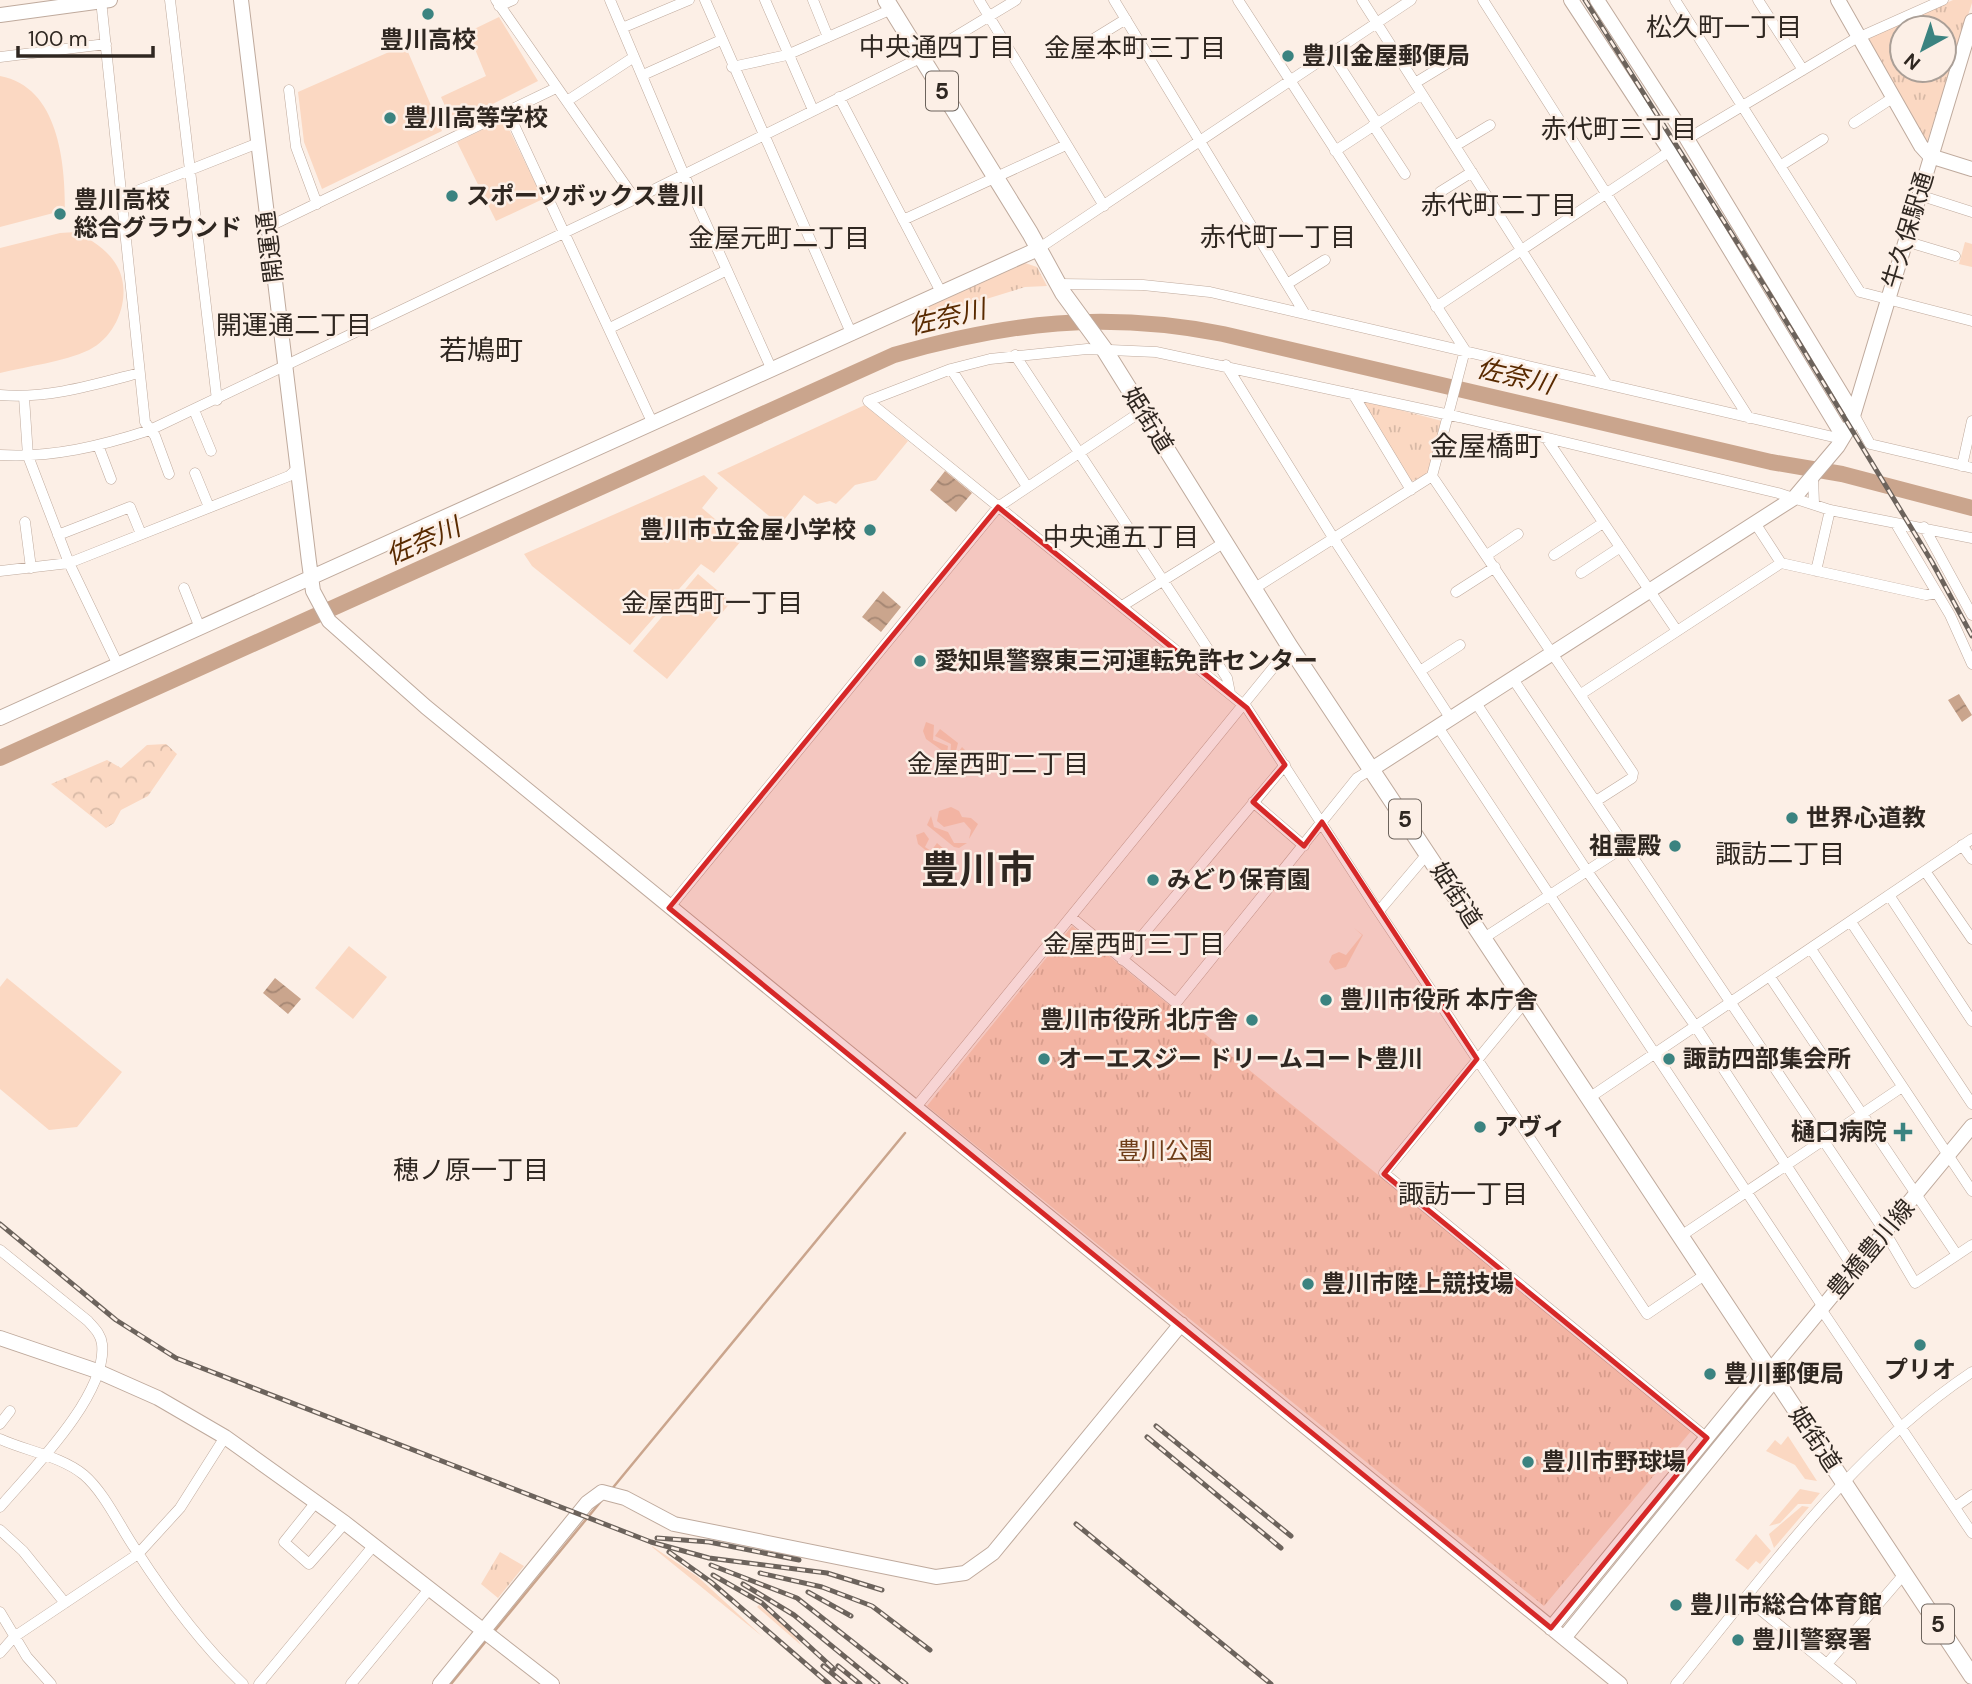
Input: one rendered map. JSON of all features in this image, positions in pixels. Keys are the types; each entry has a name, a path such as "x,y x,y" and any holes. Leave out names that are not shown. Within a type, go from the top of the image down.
{"main road":[{"name":"姫街道","path":"889,4 920,58 997,178 1060,288 1099,343 1290,647 1972,1676"}],"street":[{"path":"170,0 217,400"},
{"name":"開運通","path":"241,0 315,596 336,629 669,908"},
{"path":"513,0 497,3 635,199"},
{"path":"610,0 684,175 772,370"},
{"path":"621,28 689,0"},
{"path":"705,0 732,67 852,335"},
{"path":"765,0 813,110"},
{"path":"813,0 828,37"},
{"path":"979,0 1104,206"},
{"path":"0,455 28,456 98,445 150,430 217,400 635,199 920,58 1016,0"},
{"path":"1114,0 1305,314"},
{"path":"1238,0 1465,350 1432,476 1255,588"},
{"path":"1362,0 1606,383"},
{"path":"0,718 1038,249 1411,0"},
{"path":"1483,0 1749,418"},
{"path":"1571,0 1670,151 1840,442"},
{"path":"1597,0 1687,139 1870,444 1967,467 1972,421"},
{"path":"1675,0 1860,292 1972,321"},
{"path":"1758,0 1803,70"},
{"path":"1838,0 1930,156 1972,169"},
{"path":"1687,139 1859,37 1921,5 1943,0"},
{"path":"0,15 104,1 106,44 124,195 145,422 169,474"},
{"path":"732,67 787,55 828,37 889,4"},
{"path":"1087,43 1126,19"},
{"name":"牛久保駅通","path":"1372,769 1794,498 1813,477 1840,442 1853,413 1972,21"},
{"path":"643,75 721,40"},
{"path":"0,57 106,44"},
{"path":"1331,53 1405,174"},
{"path":"567,101 634,57"},
{"path":"1415,83 1456,58"},
{"path":"268,228 556,88"},
{"path":"289,90 296,147 317,204"},
{"path":"1335,151 1422,94"},
{"path":"839,97 941,292"},
{"path":"1854,122 1894,97"},
{"path":"508,112 653,424"},
{"path":"1455,146 1490,125"},
{"path":"1780,166 1823,139"},
{"path":"124,195 258,143"},
{"path":"904,220 1066,145"},
{"path":"1436,307 1670,151"},
{"path":"1440,192 1472,172"},
{"path":"1919,195 1972,212"},
{"path":"1905,241 1955,256"},
{"path":"1287,285 1325,260"},
{"path":"610,328 727,270"},
{"path":"1060,288 1143,285 1190,289 1606,383 1840,442"},
{"path":"1706,1273 1647,1314 1243,704 868,401 951,369 1015,355 1099,343 1226,365 1353,394 1449,411 1546,438 1794,498 1830,510 1972,538"},
{"path":"1015,355 1227,678 1230,694"},
{"path":"1226,365 1334,539 1451,719"},
{"path":"951,369 1026,485"},
{"path":"0,395 24,397 59,393 139,373"},
{"path":"1353,394 1411,490"},
{"path":"24,397 28,456 69,563 118,665"},
{"path":"194,410 211,451"},
{"path":"1142,411 1026,485 998,506 669,908 1620,1684"},
{"path":"1546,438 1677,631"},
{"path":"98,445 111,479"},
{"path":"0,571 69,563 289,476 298,468"},
{"path":"195,473 209,507"},
{"path":"1432,476 1633,773 1632,778 1596,801"},
{"path":"1813,477 1814,504"},
{"path":"58,536 130,507 141,534"},
{"path":"1816,571 1830,510"},
{"path":"25,522 30,568"},
{"path":"1554,555 1603,523"},
{"path":"1755,523 1781,563 1926,595 1937,593"},
{"path":"1896,524 1937,593 1972,664"},
{"path":"1924,527 1971,610"},
{"path":"1488,555 1518,534"},
{"path":"1122,606 1225,542"},
{"path":"1581,573 1619,548"},
{"path":"1581,694 1781,563"},
{"path":"1456,592 1495,567"},
{"path":"184,588 200,628"},
{"path":"1420,671 1460,645"},
{"path":"916,1107 1290,647"},
{"path":"1513,679 1885,1232 1915,1283 1972,1245"},
{"path":"1476,703 1696,1027 1854,1269"},
{"path":"1438,727 1972,1533"},
{"path":"1122,960 1284,765"},
{"path":"1071,917 1176,1003 1357,778 1372,769"},
{"path":"1253,802 1304,846"},
{"path":"1589,1098 1972,839"},
{"path":"1484,938 1627,845"},
{"path":"1962,845 1972,859"},
{"path":"1378,911 1429,853"},
{"path":"1925,871 1972,939"},
{"path":"1889,895 1972,1021"},
{"path":"1851,922 1972,1104"},
{"path":"1811,949 1972,1191"},
{"path":"1770,976 1957,1255"},
{"path":"1525,1002 1384,1174 1707,1438"},
{"path":"1681,1236 1902,1087"},
{"name":"豊橋豊川線","path":"1771,1372 1972,1126"},
{"path":"0,1250 94,1327 102,1342 97,1371 89,1393 46,1455 0,1507"},
{"path":"440,1684 587,1503 602,1492 612,1492 674,1524 936,1577 965,1573 993,1553 1181,1324"},
{"path":"0,1338 97,1371 158,1398 225,1437 345,1523 485,1629 552,1684"},
{"path":"1552,1628 1707,1438 1771,1372"},
{"path":"1564,1638 1771,1372"},
{"path":"1676,1684 1843,1482 1935,1397 1972,1372"},
{"path":"0,1424 10,1411"},
{"path":"0,1653 14,1637 138,1554 180,1508 225,1437"},
{"path":"0,1439 33,1453 46,1455 84,1475 138,1554 223,1665 243,1684"},
{"path":"1955,1507 1972,1495"},
{"path":"316,1502 284,1542 309,1564 345,1523"},
{"path":"0,1530 23,1551 65,1603"},
{"path":"259,1684 374,1545"},
{"path":"1828,1664 1905,1573"},
{"path":"351,1684 430,1588"},
{"path":"1746,1598 1852,1684"},
{"path":"0,1612 14,1637 51,1684"},
{"path":"1963,1684 1972,1676"}],"highlighted area":[{"path":"998,507 1247,708 1285,765 1253,802 1304,846 1322,822 1477,1059 1384,1174 1707,1438 1551,1628 669,908"}],"green space":[{"path":"1953,0 1972,0 1958,46 1958,14 1922,14"},
{"path":"499,17 538,81 453,124 441,97 486,76 468,32"},
{"path":"1888,29 1888,74 1869,41 1870,37"},
{"path":"405,45 442,131 322,189 304,142 298,92"},
{"path":"0,76 20,83 35,95 46,111 60,150 65,210 0,227"},
{"path":"1894,84 1946,84 1927,142"},
{"path":"504,119 543,199 496,221 457,142"},
{"path":"76,232 109,255 122,277 123,301 115,325 99,344 89,350 57,361 0,373 0,248 60,233"},
{"path":"1965,242 1972,244 1972,267 1959,264"},
{"path":"1025,263 1037,267 1047,286 1025,287 918,320 915,313"},
{"path":"1366,401 1442,421 1427,475 1410,482 1363,404"},
{"path":"865,405 908,441 876,480 855,485 836,504 830,501 817,504 804,495 780,525 717,473"},
{"path":"704,475 718,488 702,508 741,541 714,573 701,564 630,645 532,566 524,554"},
{"path":"698,574 731,602 667,679 633,651"},
{"path":"926,722 934,725 933,740 948,746 947,754 926,739 923,731"},
{"path":"940,729 958,743 955,755 968,762 965,771 950,759 951,744 935,736"},
{"path":"166,744 177,754 148,796 121,810 114,823 106,828 51,784 107,760 121,768 147,745"},
{"path":"962,747 971,756 972,775 967,773 969,761 957,754"},
{"path":"951,807 959,811 962,817 971,818 978,824 969,839 971,830 964,822 944,827 937,821 939,811"},
{"path":"931,816 934,827 948,832 954,843 967,843 959,848 954,847 927,825"},
{"path":"924,832 929,839 925,847 931,851 937,843 951,855 934,857 918,844 916,835"},
{"name":"豊川公園","path":"1072,926 1692,1430 1544,1606 927,1106"},
{"path":"1354,928 1363,935 1346,967 1335,970 1329,962 1332,955 1339,952 1346,955 1362,935"},
{"path":"349,946 387,977 353,1019 315,988"},
{"path":"7,978 122,1072 77,1127 49,1130 0,1089 0,987"},
{"path":"1788,1436 1817,1481 1805,1479 1795,1465 1766,1451 1775,1440 1781,1445"},
{"path":"1800,1489 1820,1493 1811,1504 1798,1504 1780,1523 1769,1526"},
{"path":"1802,1506 1809,1507 1774,1548 1769,1534"},
{"path":"1756,1534 1771,1551 1760,1564 1756,1561 1748,1570 1735,1560"},
{"path":"652,1547 698,1577 763,1637"},
{"path":"500,1552 524,1566 498,1598 481,1584"},
{"path":"759,1605 790,1630 802,1646 757,1607"}],"water":[{"path":"945,471 972,493 956,512 930,490"},
{"path":"883,591 901,607 881,632 862,617"},
{"path":"1959,694 1972,715 1962,722 1948,700"},
{"path":"275,978 301,999 288,1014 263,993"}],"waterway":[{"name":"佐奈川","path":"0,758 894,355 1018,328 1097,322 1138,323 1223,334 1771,462 1842,474 1972,508"},
{"path":"611,1490 905,1133"},
{"path":"493,1633 602,1500"},
{"path":"451,1684 486,1641"}],"railway":[{"path":"1585,0 1767,290 1932,562 1972,636"},
{"path":"0,1224 116,1320 176,1358 651,1542 709,1558 827,1573 882,1590"},
{"path":"1156,1426 1291,1536"},
{"path":"1147,1437 1281,1548"},
{"path":"1076,1524 1271,1684"},
{"path":"657,1538 709,1542 799,1560"},
{"path":"669,1552 711,1582 829,1684"},
{"path":"711,1565 797,1598 906,1684"},
{"path":"760,1573 822,1587 872,1606 930,1650"},
{"path":"713,1575 762,1603 834,1669"},
{"path":"743,1584 794,1615 878,1684"},
{"path":"808,1592 851,1616"},
{"path":"823,1666 845,1684"},
{"path":"838,1666 860,1684"}],"place":[{"name":"豊川高校","path":"428,14"},
{"name":"豊川金屋郵便局","path":"1288,56"},
{"name":"豊川高等学校","path":"390,118"},
{"name":"スポーツボックス豊川","path":"452,196"},
{"name":"豊川高校 総合グラウンド","path":"60,214"},
{"name":"豊川市立金屋小学校","path":"870,530"},
{"name":"愛知県警察東三河運転免許センター","path":"920,661"},
{"name":"世界心道教","path":"1792,818"},
{"name":"祖霊殿","path":"1675,846"},
{"name":"みどり保育園","path":"1153,880"},
{"name":"豊川市役所 本庁舎","path":"1326,1000"},
{"name":"豊川市役所 北庁舎","path":"1252,1020"},
{"name":"オーエスジー ドリームコート豊川","path":"1044,1059"},
{"name":"諏訪四部集会所","path":"1669,1059"},
{"name":"アヴィ","path":"1480,1127"},
{"name":"樋口病院","path":"1903,1132"},
{"name":"豊川市陸上競技場","path":"1308,1284"},
{"name":"プリオ","path":"1920,1345"},
{"name":"豊川郵便局","path":"1710,1374"},
{"name":"豊川市野球場","path":"1528,1462"},
{"name":"豊川市総合体育館","path":"1676,1605"},
{"name":"豊川警察署","path":"1738,1640"}],"district":[{"name":"松久町一丁目","path":"1724,27"},
{"name":"中央通四丁目","path":"937,47"},
{"name":"金屋本町三丁目","path":"1135,48"},
{"name":"赤代町三丁目","path":"1619,129"},
{"name":"赤代町二丁目","path":"1499,205"},
{"name":"赤代町一丁目","path":"1278,237"},
{"name":"金屋元町二丁目","path":"779,238"},
{"name":"開運通二丁目","path":"294,325"},
{"name":"若鳩町","path":"481,350"},
{"name":"金屋橋町","path":"1486,446"},
{"name":"中央通五丁目","path":"1121,537"},
{"name":"金屋西町一丁目","path":"712,603"},
{"name":"金屋西町二丁目","path":"998,764"},
{"name":"諏訪二丁目","path":"1780,854"},
{"name":"豊川市","path":"978,870"},
{"name":"金屋西町三丁目","path":"1134,944"},
{"name":"穂ノ原一丁目","path":"471,1170"},
{"name":"諏訪一丁目","path":"1463,1194"}]}
